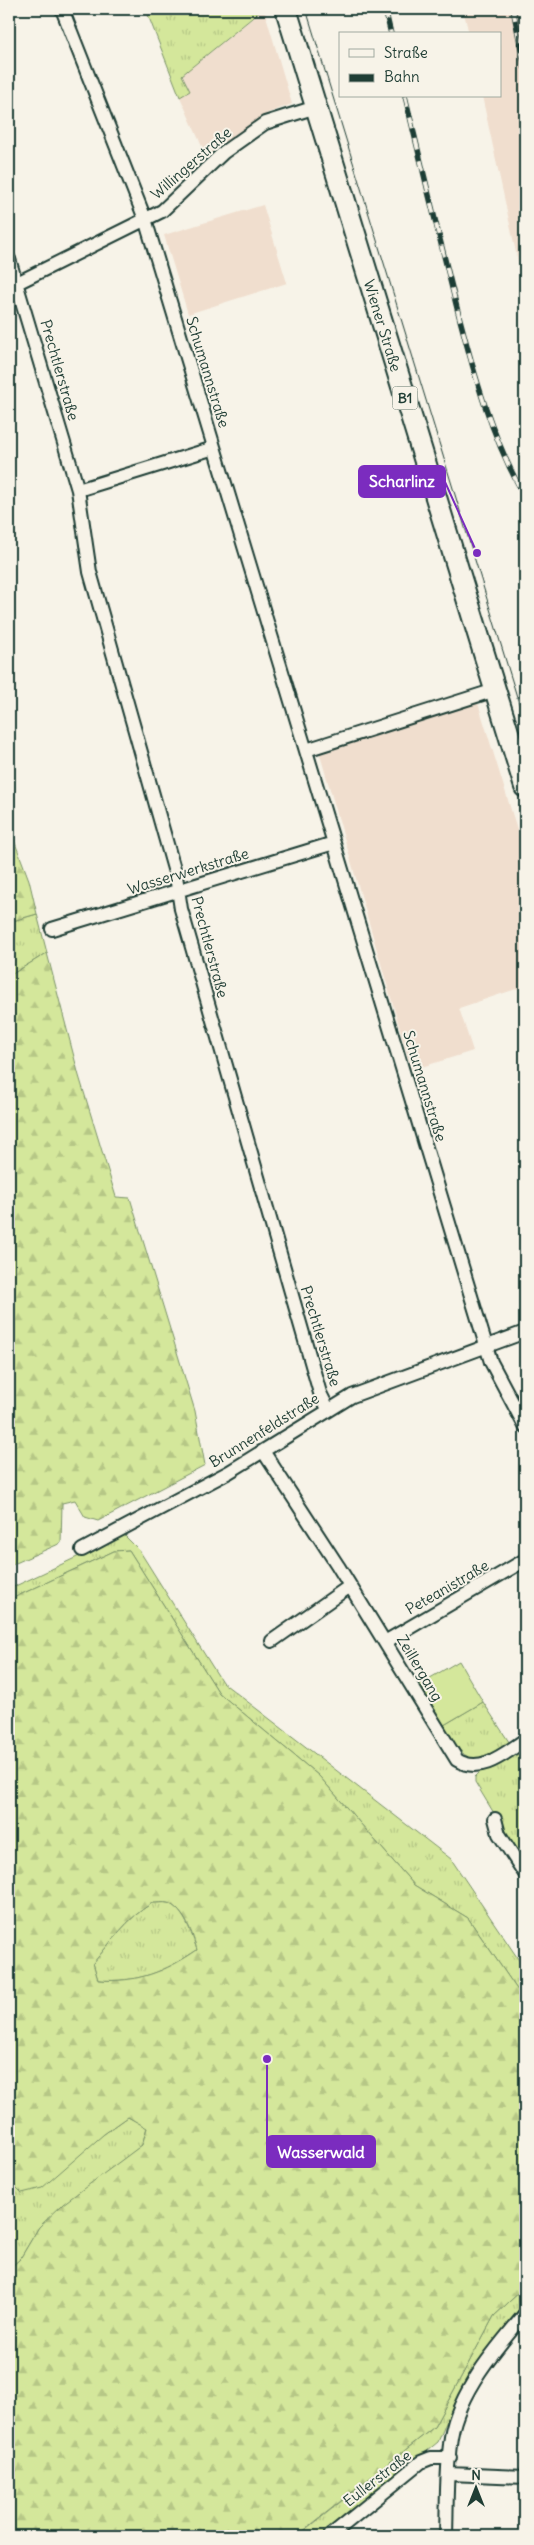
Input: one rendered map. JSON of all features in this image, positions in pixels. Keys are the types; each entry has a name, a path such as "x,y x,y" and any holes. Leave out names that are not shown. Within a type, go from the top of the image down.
{"main road":[{"name":"Wiener Straße","path":"286,9 525,787"}],"street":[{"name":"Schumannstraße","path":"62,9 145,219 491,1362 525,1426"},
{"name":"Willingerstraße","path":"13,285 162,211 224,152 265,124 316,107"},
{"name":"Prechtlerstraße","path":"9,259 13,285 78,490 90,572 176,876 181,908 320,1393 328,1409"},
{"path":"78,490 214,448"},
{"path":"306,750 494,690"},
{"name":"Wasserwerkstraße","path":"52,929 334,843"},
{"name":"Brunnenfeldstraße","path":"82,1550 182,1498 328,1409 382,1383 525,1332"},
{"name":"Zeillergang","path":"263,1450 385,1642 452,1755 463,1764 481,1766 525,1740"},
{"name":"Peteanistraße","path":"385,1642 525,1560"},
{"path":"272,1641 350,1586"},
{"path":"495,1819 499,1834 525,1874"},
{"path":"446,2536 451,2438 456,2417 483,2370 525,2314"},
{"name":"Eullerstraße","path":"330,2536 421,2462 431,2458 450,2458"},
{"path":"449,2474 525,2477"}],"shaded area":[{"path":"264,9 292,104 268,113 208,160 180,97 190,91 182,75"},
{"path":"463,9 525,9 525,294 482,98 502,98 502,32 469,32"},
{"path":"263,205 287,283 188,314 164,235"},
{"path":"477,700 525,855 525,986 459,1008 473,1051 412,1070 320,751"}],"green space":[{"path":"169,9 263,9 182,75 190,91 180,97 148,15"},
{"path":"9,827 29,880 37,914 9,922"},
{"path":"37,914 47,953 9,976 9,922"},
{"path":"47,953 79,1076 116,1197 130,1198 195,1411 205,1465 98,1521 85,1517 75,1500 62,1503 61,1543 9,1566 9,976"},
{"path":"124,1535 139,1550 222,1682 451,1859 525,1969 525,2001 468,1918 414,1885 319,1776 219,1693 129,1550 114,1551 9,1600 9,1589"},
{"path":"129,1550 219,1693 319,1776 414,1885 468,1918 525,2001 525,2287 494,2316 434,2427 297,2536 9,2536 9,2269 20,2259 39,2227 63,2204 142,2145 147,2128 128,2117 104,2134 42,2188 22,2193 11,2182 9,2186 9,1600 114,1551","holes":["152,1903 168,1903 179,1911 191,1930 197,1950 162,1970 138,1978 98,1980 93,1963 127,1923"]},
{"path":"459,1661 483,1702 444,1725 420,1684"},
{"path":"483,1702 511,1745 487,1757 471,1758 464,1755 458,1748 444,1725"},
{"path":"525,1744 525,1845 517,1851 475,1782 475,1777 481,1771"},
{"path":"152,1903 168,1903 179,1911 193,1937 197,1950 162,1970 139,1978 98,1980 93,1963 127,1923"},
{"path":"128,2117 147,2127 142,2145 39,2227 20,2259 9,2269 10,2182 104,2134"},
{"path":"525,2287 525,2301 476,2367 453,2406 438,2442 322,2536 298,2536 434,2427 494,2316"}],"tram line":[{"path":"306,9 525,723"}],"railway":[{"path":"385,9 391,32"},
{"path":"513,9 525,68"},
{"path":"522,9 525,25"},
{"path":"405,98 457,308 477,381 502,451 525,497"}],"place":[{"name":"Scharlinz","path":"477,553"},
{"name":"Wasserwald","path":"267,2059"}]}
